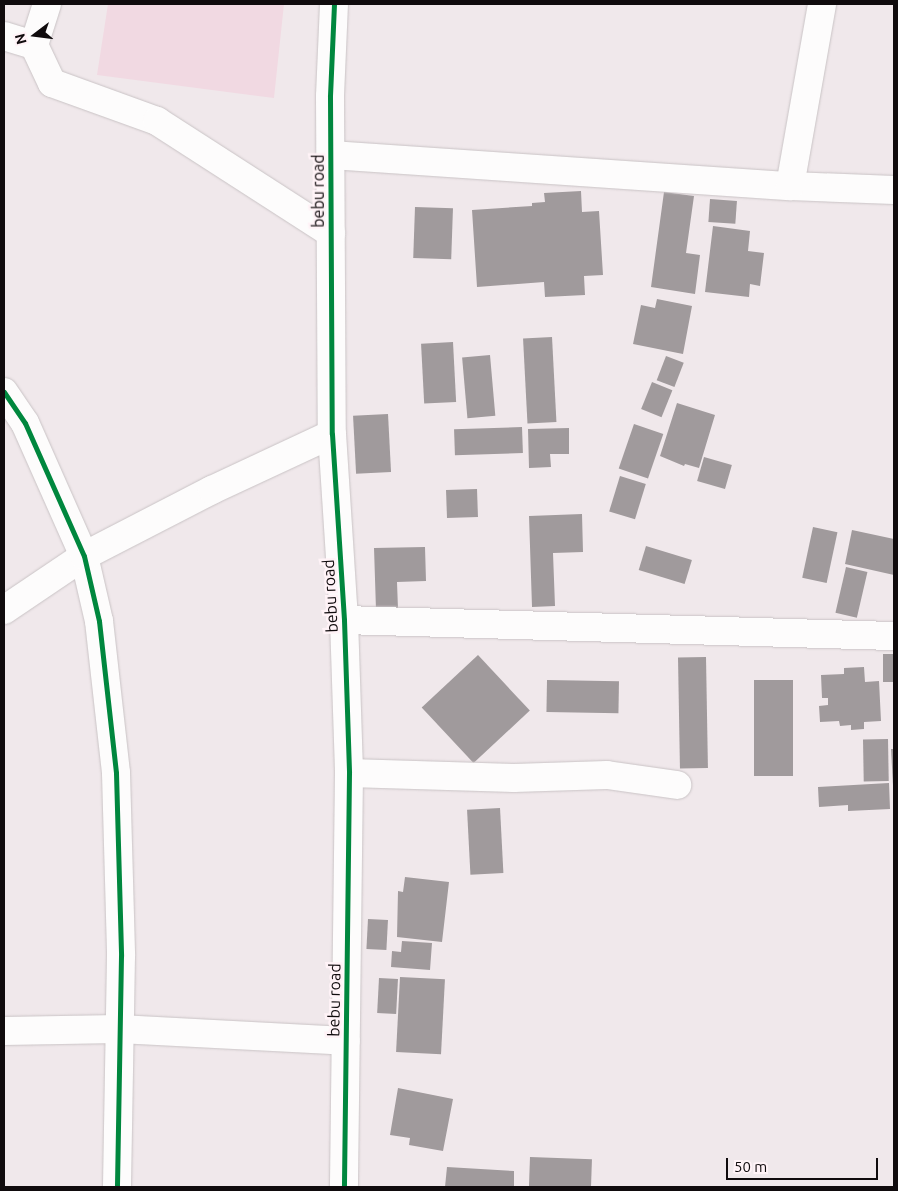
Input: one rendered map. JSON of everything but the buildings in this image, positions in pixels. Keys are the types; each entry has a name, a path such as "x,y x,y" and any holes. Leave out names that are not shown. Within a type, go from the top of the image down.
{"street":[{"path":"47,4 34,45 52,82 157,121 331,233"},
{"name":"bebu road","path":"334,4 331,155 332,434 344,620 349,773 344,1187"},
{"path":"790,186 822,4"},
{"path":"4,36 34,45"},
{"path":"331,155 790,186 894,190"},
{"path":"4,392 25,423 84,556 99,621 116,773 121,956 117,1187"},
{"path":"4,610 84,556 212,490 332,434"},
{"path":"344,620 894,636"},
{"path":"349,773 514,778 607,775 677,785"},
{"path":"4,1031 119,1029 346,1041"}],"shaded area":[{"path":"108,4 284,4 274,98 97,75"}],"cycle path":[{"path":"334,4 330,97 332,434 344,620 349,773 344,1187"},
{"path":"4,392 25,423 84,556 99,621 116,773 121,956 117,1187"}]}
